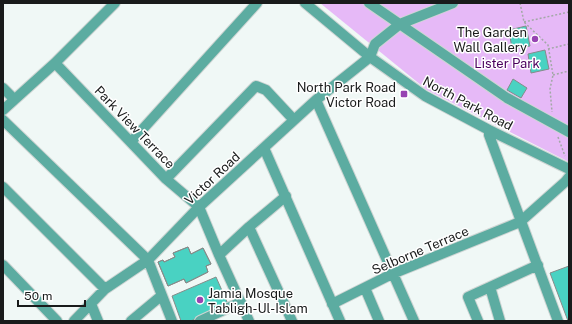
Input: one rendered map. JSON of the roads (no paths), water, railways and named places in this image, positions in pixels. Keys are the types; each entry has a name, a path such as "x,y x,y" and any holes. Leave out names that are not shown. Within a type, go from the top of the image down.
{"street":[{"path":"3,110 55,63 115,3"},
{"path":"131,142 257,3"},
{"name":"North Park Road","path":"305,3 370,57 425,96 489,130 567,168"},
{"path":"368,3 507,98 569,132"},
{"path":"370,57 375,44 400,24 437,6 453,3"},
{"name":"Victor Road","path":"74,321 105,289 148,260 199,207 316,100 370,57"},
{"name":"Park View Terrace","path":"55,63 166,179 199,207"},
{"path":"166,179 256,86 266,90 294,120"},
{"path":"3,88 14,99"},
{"path":"316,100 414,321"},
{"path":"3,120 148,260 172,321"},
{"path":"489,130 520,222 538,265 558,321"},
{"path":"264,148 340,321"},
{"name":"Selborne Terrace","path":"332,304 392,274 520,222 562,186 569,178"},
{"path":"3,187 105,289"},
{"path":"219,255 248,227 286,196"},
{"path":"199,207 249,321"},
{"path":"248,227 292,321"},
{"path":"3,265 57,321"},
{"path":"478,321 468,297 538,265"},
{"path":"490,287 500,321"},
{"path":"365,288 379,321"},
{"path":"132,321 161,296"},
{"path":"205,320 241,302"},
{"path":"91,304 98,321"}],"place":[{"name":"The Garden Wall Gallery","path":"535,39"},
{"name":"North Park Road Victor Road","path":"404,94"},
{"name":"Jamia Mosque Tabligh-Ul-Islam","path":"200,300"}],"park label":[{"name":"Lister Park","path":"507,63"}]}
